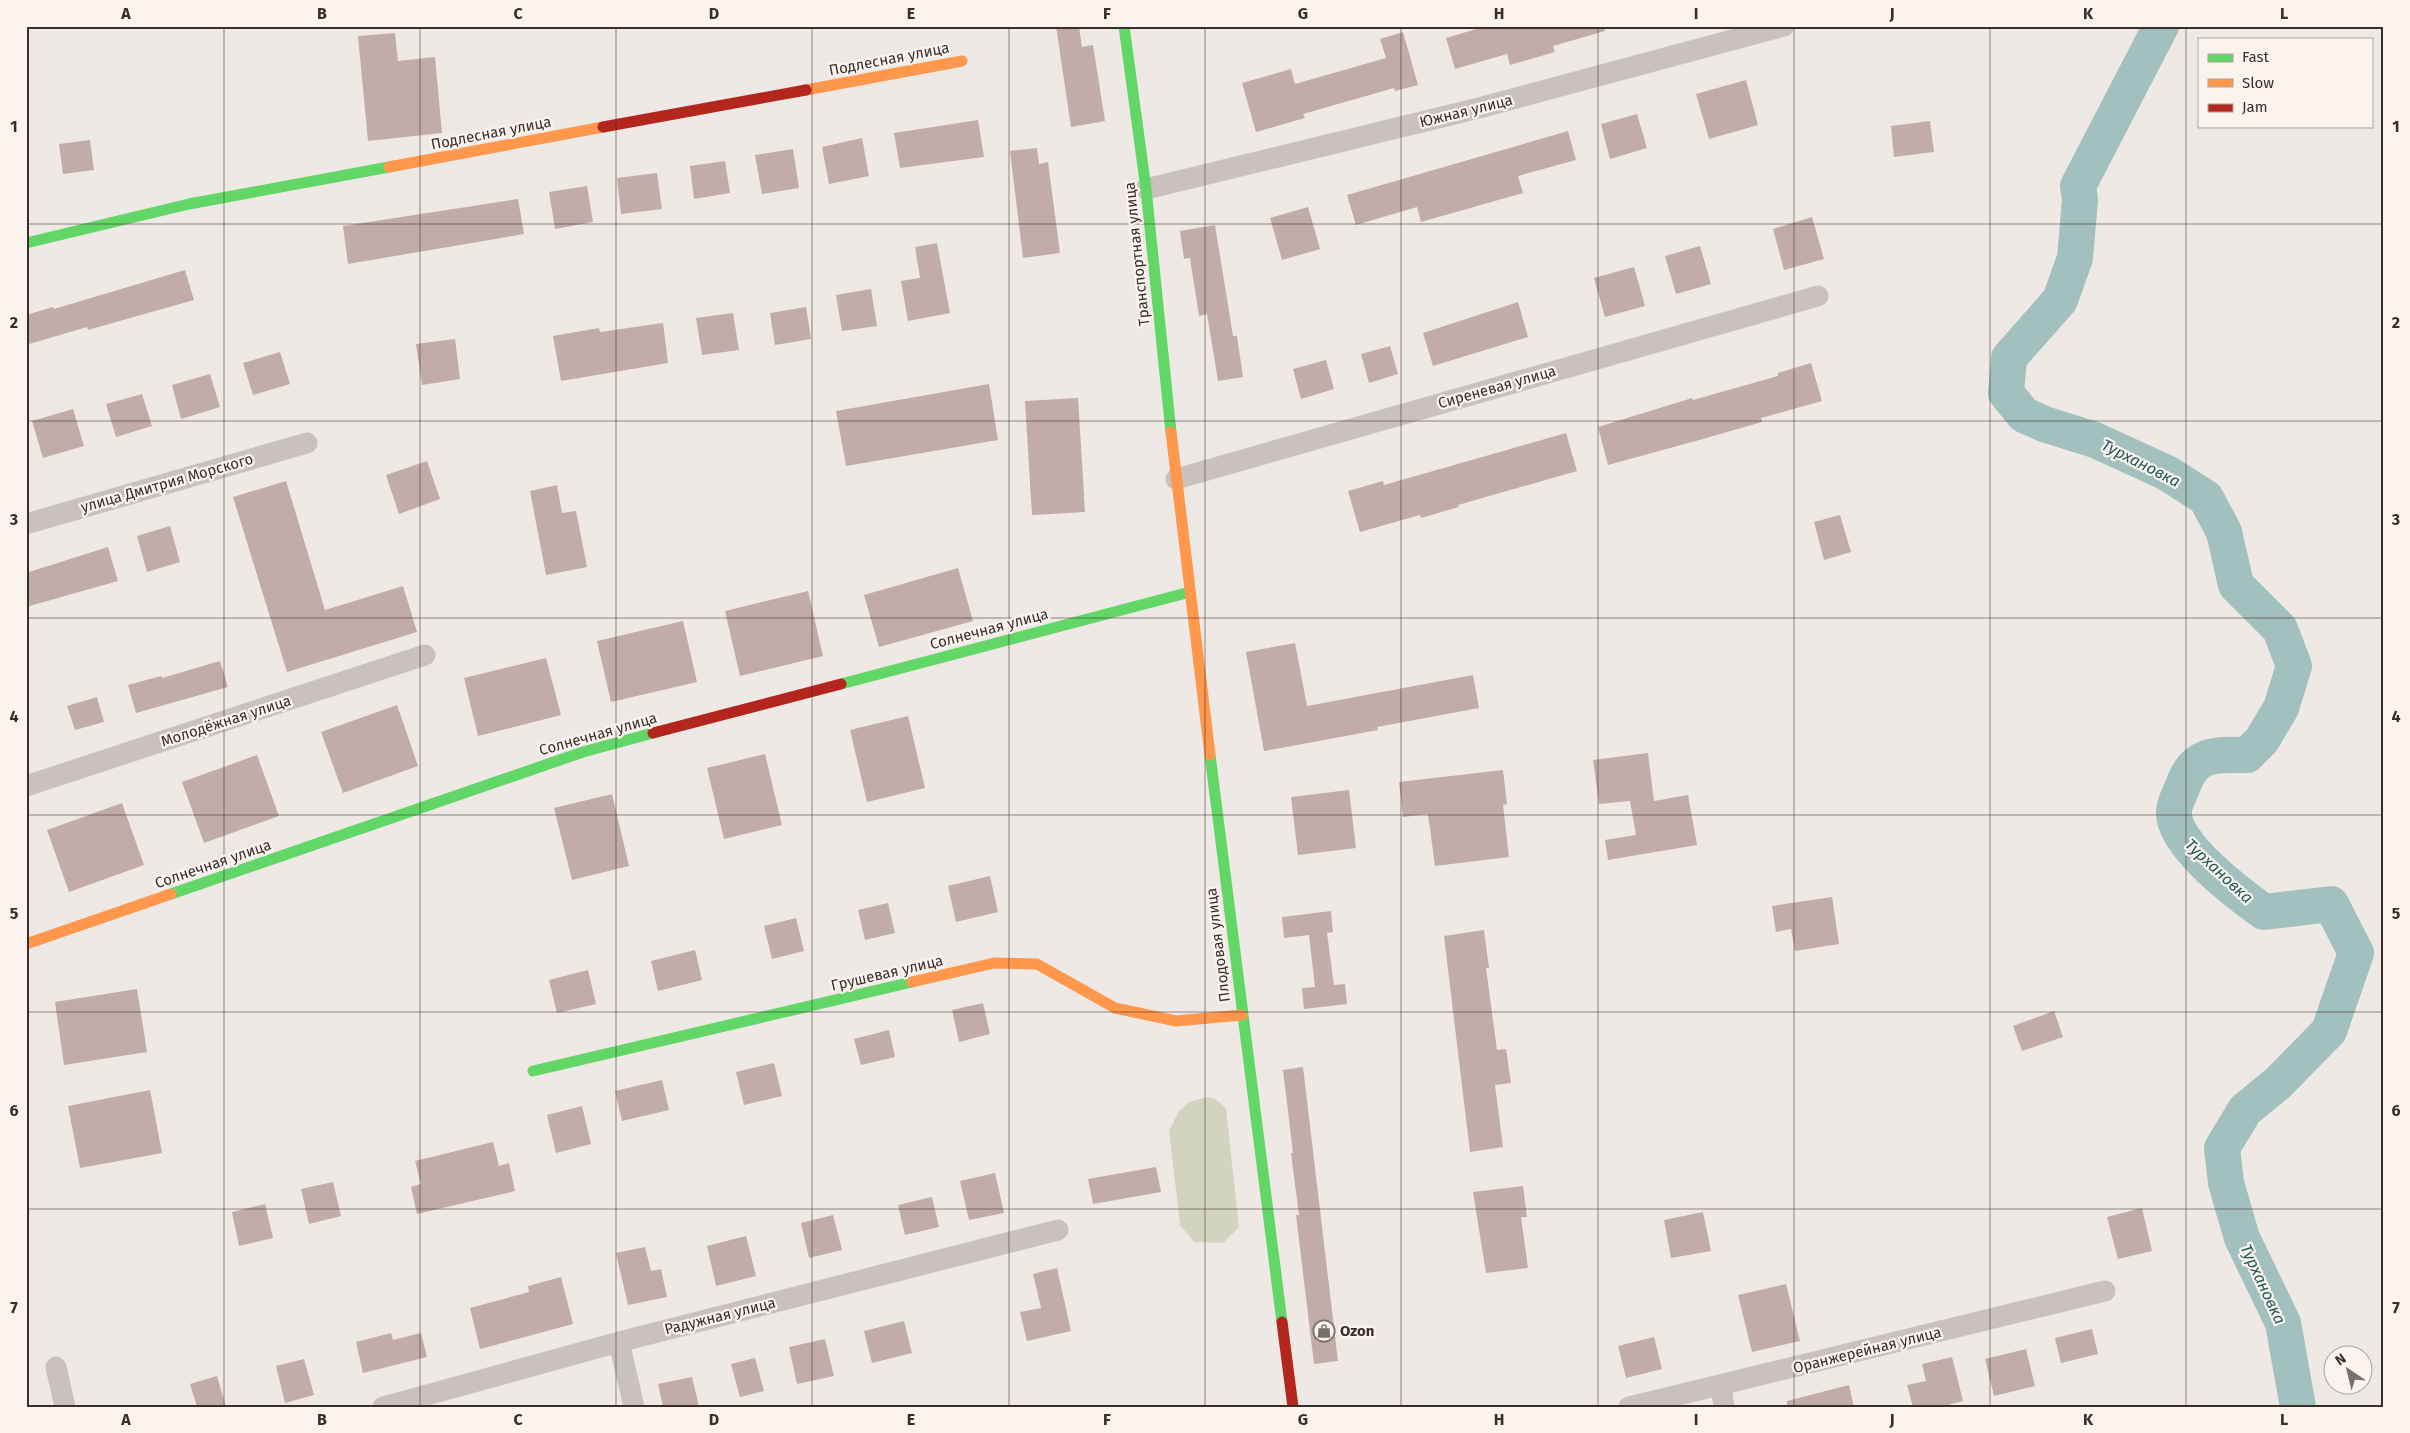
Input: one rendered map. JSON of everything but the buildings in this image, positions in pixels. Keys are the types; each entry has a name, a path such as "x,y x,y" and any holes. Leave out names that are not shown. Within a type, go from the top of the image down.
{"street":[{"name":"Транспортная улица","path":"1124,26 1146,190 1176,479"},
{"name":"Южная улица","path":"1146,190 1479,108 1784,26"},
{"name":"Подлесная улица","path":"26,242 189,204 962,61"},
{"name":"Сиреневая улица","path":"1176,479 1818,296"},
{"name":"улица Дмитрия Морского","path":"26,524 307,443"},
{"name":"Плодовая улица","path":"1176,479 1242,1015 1293,1407"},
{"name":"Солнечная улица","path":"26,944 583,752 1190,592"},
{"name":"Молодёжная улица","path":"26,786 425,655"},
{"name":"Грушевая улица","path":"533,1071 994,963 1037,964 1115,1008 1176,1021 1242,1015"},
{"name":"Радужная улица","path":"383,1407 619,1342 1058,1230"},
{"name":"Оранжерейная улица","path":"1629,1407 1722,1396 2105,1291"},
{"path":"619,1342 634,1407"},
{"path":"56,1367 65,1407"}],"green space":[{"path":"1207,1097 1214,1098 1226,1108 1239,1227 1223,1243 1194,1242 1180,1225 1169,1131 1179,1111 1189,1102"}],"waterway":[{"name":"Турхановка","path":"2161,26 2078,186 2080,200 2075,258 2060,300 2009,358 2006,393 2024,415 2044,424 2095,440 2167,473 2206,498 2224,532 2236,585 2280,629 2294,666 2281,708 2262,740 2247,755 2218,755 2202,760 2195,765 2184,783 2176,801 2174,812 2176,825 2195,853 2209,868 2240,894 2264,912 2331,904 2356,953 2329,1031 2278,1083 2245,1110 2222,1148 2226,1183 2242,1238 2283,1323 2298,1407"}],"traffic: fast":[{"path":"1124,26 1146,189 1171,432"},
{"path":"26,243 189,204 389,167"},
{"path":"841,684 1190,592"},
{"path":"171,894 583,752 653,733"},
{"path":"1210,755 1282,1322"},
{"path":"533,1071 912,982"}],"traffic: slow":[{"path":"806,90 962,61"},
{"path":"389,167 603,127"},
{"path":"1171,432 1210,755"},
{"path":"26,944 171,894"},
{"path":"912,982 994,963 1037,964 1115,1008 1176,1021 1242,1015"}],"traffic: jam":[{"path":"603,127 806,90"},
{"path":"653,733 841,684"},
{"path":"1282,1322 1293,1407"}],"place":[{"name":"Ozon","path":"1324,1331"}]}
